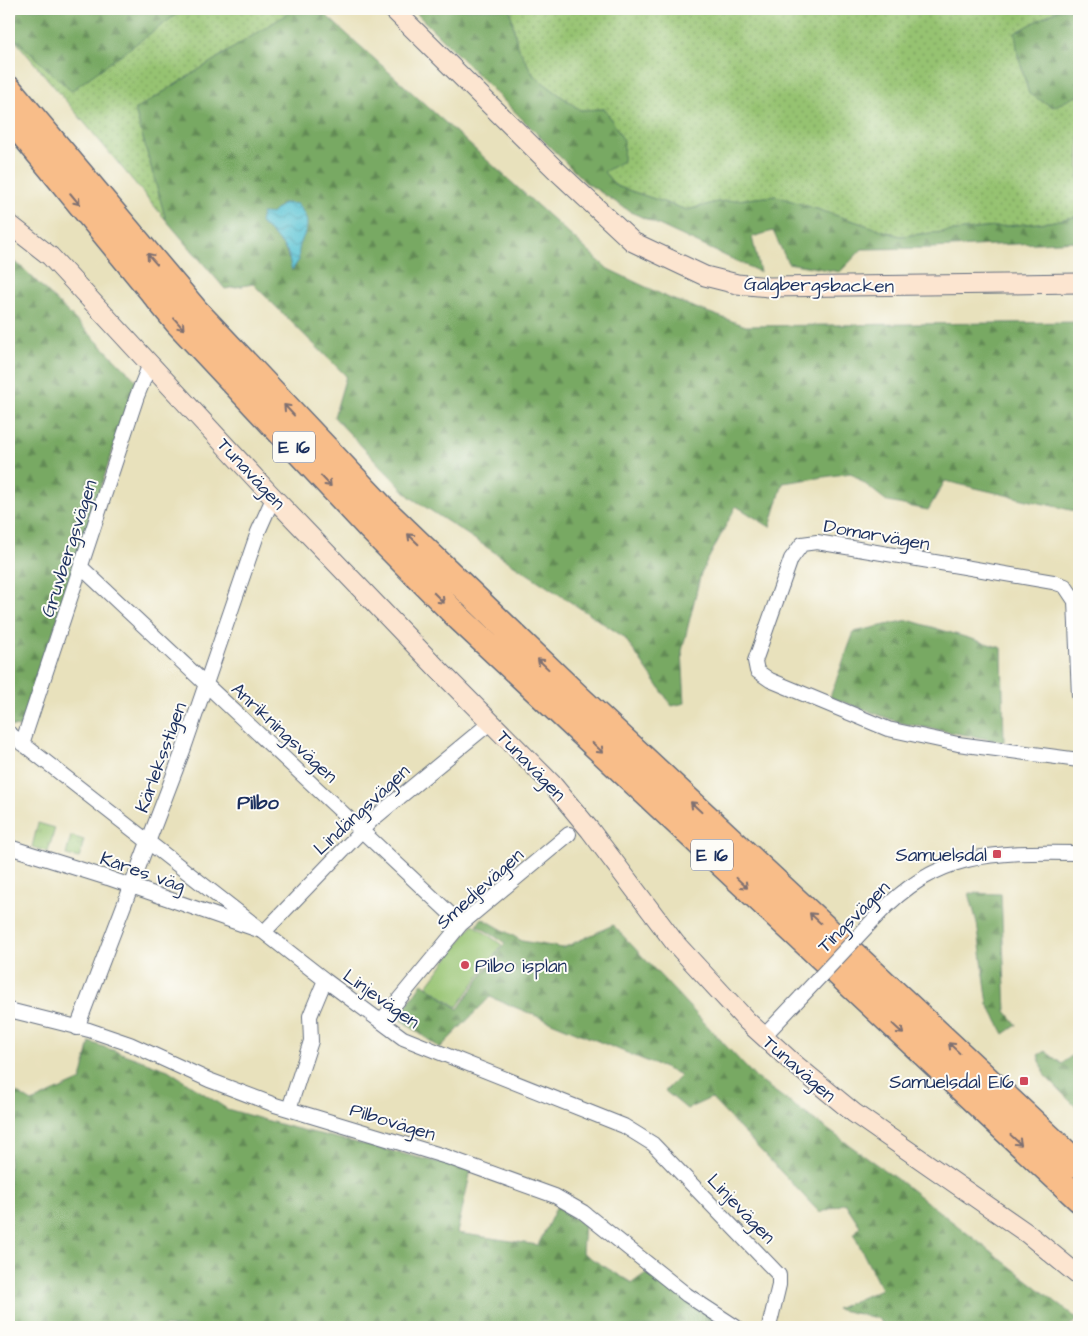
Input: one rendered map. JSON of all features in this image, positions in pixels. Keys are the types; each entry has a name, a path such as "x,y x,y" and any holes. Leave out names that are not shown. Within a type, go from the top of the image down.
{"highway":[{"name":"E 16","path":"9,89 195,310 386,512 564,684 1079,1165"},
{"name":"E 16","path":"9,117 184,330 370,528 445,603 1079,1199"}],"street":[{"name":"Galgbergsbacken","path":"393,9 633,242 705,276 737,284 769,287 1079,283"},
{"name":"Tunavägen","path":"9,224 50,256 276,499 557,790 675,943 722,996 764,1036 854,1113 1028,1234 1079,1276"},
{"name":"Gruvbergsvägen","path":"22,744 82,568 137,396 150,364"},
{"name":"Kärleksstigen","path":"77,1028 148,843 258,532 270,505 276,499"},
{"name":"Domarvägen","path":"1079,696 1075,601 1064,586 1053,582 817,542 802,544 791,559 755,661 757,671 770,680 888,729 958,744 1079,760"},
{"name":"Anrikningsvägen","path":"82,568 461,924"},
{"name":"Lindängsvägen","path":"264,932 362,831 398,798 491,722"},
{"name":"Linjevägen","path":"9,734 325,980 380,1021 415,1044 624,1126 653,1144 778,1275 779,1285 768,1327"},
{"name":"Smedjevägen","path":"380,1021 461,924 569,834"},
{"name":"Kåres väg","path":"9,848 264,932"},
{"name":"Tingsvägen","path":"764,1036 876,917 911,885 942,868 967,859 1010,852 1079,853"},
{"path":"289,1109 311,1041 310,1016 325,980"},
{"name":"Pilbovägen","path":"9,1010 130,1044 209,1080 289,1109 447,1157 564,1200 687,1294 736,1327"}],"green space":[{"path":"20,9 184,9 71,91 9,33"},
{"path":"184,9 295,9 135,110 166,220 9,33 71,90"},
{"path":"295,9 319,9 608,269 671,299 746,326 1079,322 1079,512 945,481 928,510 888,502 851,473 783,483 770,527 736,506 701,573 682,651 685,703 672,706 624,637 410,497 334,417 346,376 253,284 225,289 166,220 135,110","holes":["283,203 300,244 297,252 288,259 281,243 269,228 274,214"]},
{"path":"412,9 510,9 517,45 534,76 580,110 605,109 624,141 623,161 604,172 616,186 687,210 717,202 776,196 900,236 1049,222 1079,216 1079,241 931,248 862,249 840,272 788,263 773,231 752,237 760,272 631,212 585,182"},
{"path":"510,9 1059,9 1016,33 1018,55 1029,94 1079,95 1079,216 1049,222 900,236 776,196 717,202 687,210 616,186 604,172 623,141 605,109 580,110 534,76 517,45"},
{"path":"1059,9 1079,9 1079,95 1053,107 1029,94 1018,55 1015,33"},
{"path":"9,259 22,267 136,380 22,727 9,726"},
{"path":"908,620 1002,648 1004,742 901,723 830,697 854,632"},
{"path":"38,823 55,828 48,852 32,847"},
{"path":"71,836 84,840 79,858 66,855"},
{"path":"969,893 1001,894 1006,1011 1017,1025 1004,1034 988,1004 977,923"},
{"path":"482,918 522,941 563,948 613,925 756,1078 905,1185 1079,1320 1066,1327 886,1327 877,1318 836,1309 881,1289 854,1235 860,1226 845,1203 820,1213 711,1098 687,1109 665,1091 681,1075 490,997 440,1048 398,1018 422,983 458,1009 505,943 477,925"},
{"name":"Pilbo isplan","path":"473,924 502,945 457,1007 427,986"},
{"path":"90,1042 168,1070 227,1109 290,1127 471,1170 457,1233 538,1245 557,1206 584,1225 582,1253 632,1283 646,1273 725,1327 9,1327 9,1088 32,1102 81,1080"},
{"path":"1079,1049 1079,1110 1045,1076 1038,1055 1045,1051 1062,1064"}],"water":[{"path":"283,203 297,204 304,213 307,227 300,244 299,260 292,270 287,251 266,227 260,223 262,213 272,214"}],"place":[{"name":"Samuelsdal","path":"997,854"},
{"name":"Pilbo isplan","path":"465,965"},
{"name":"Samuelsdal E16","path":"1024,1081"}],"district":[{"name":"Pilbo","path":"258,802"}]}
